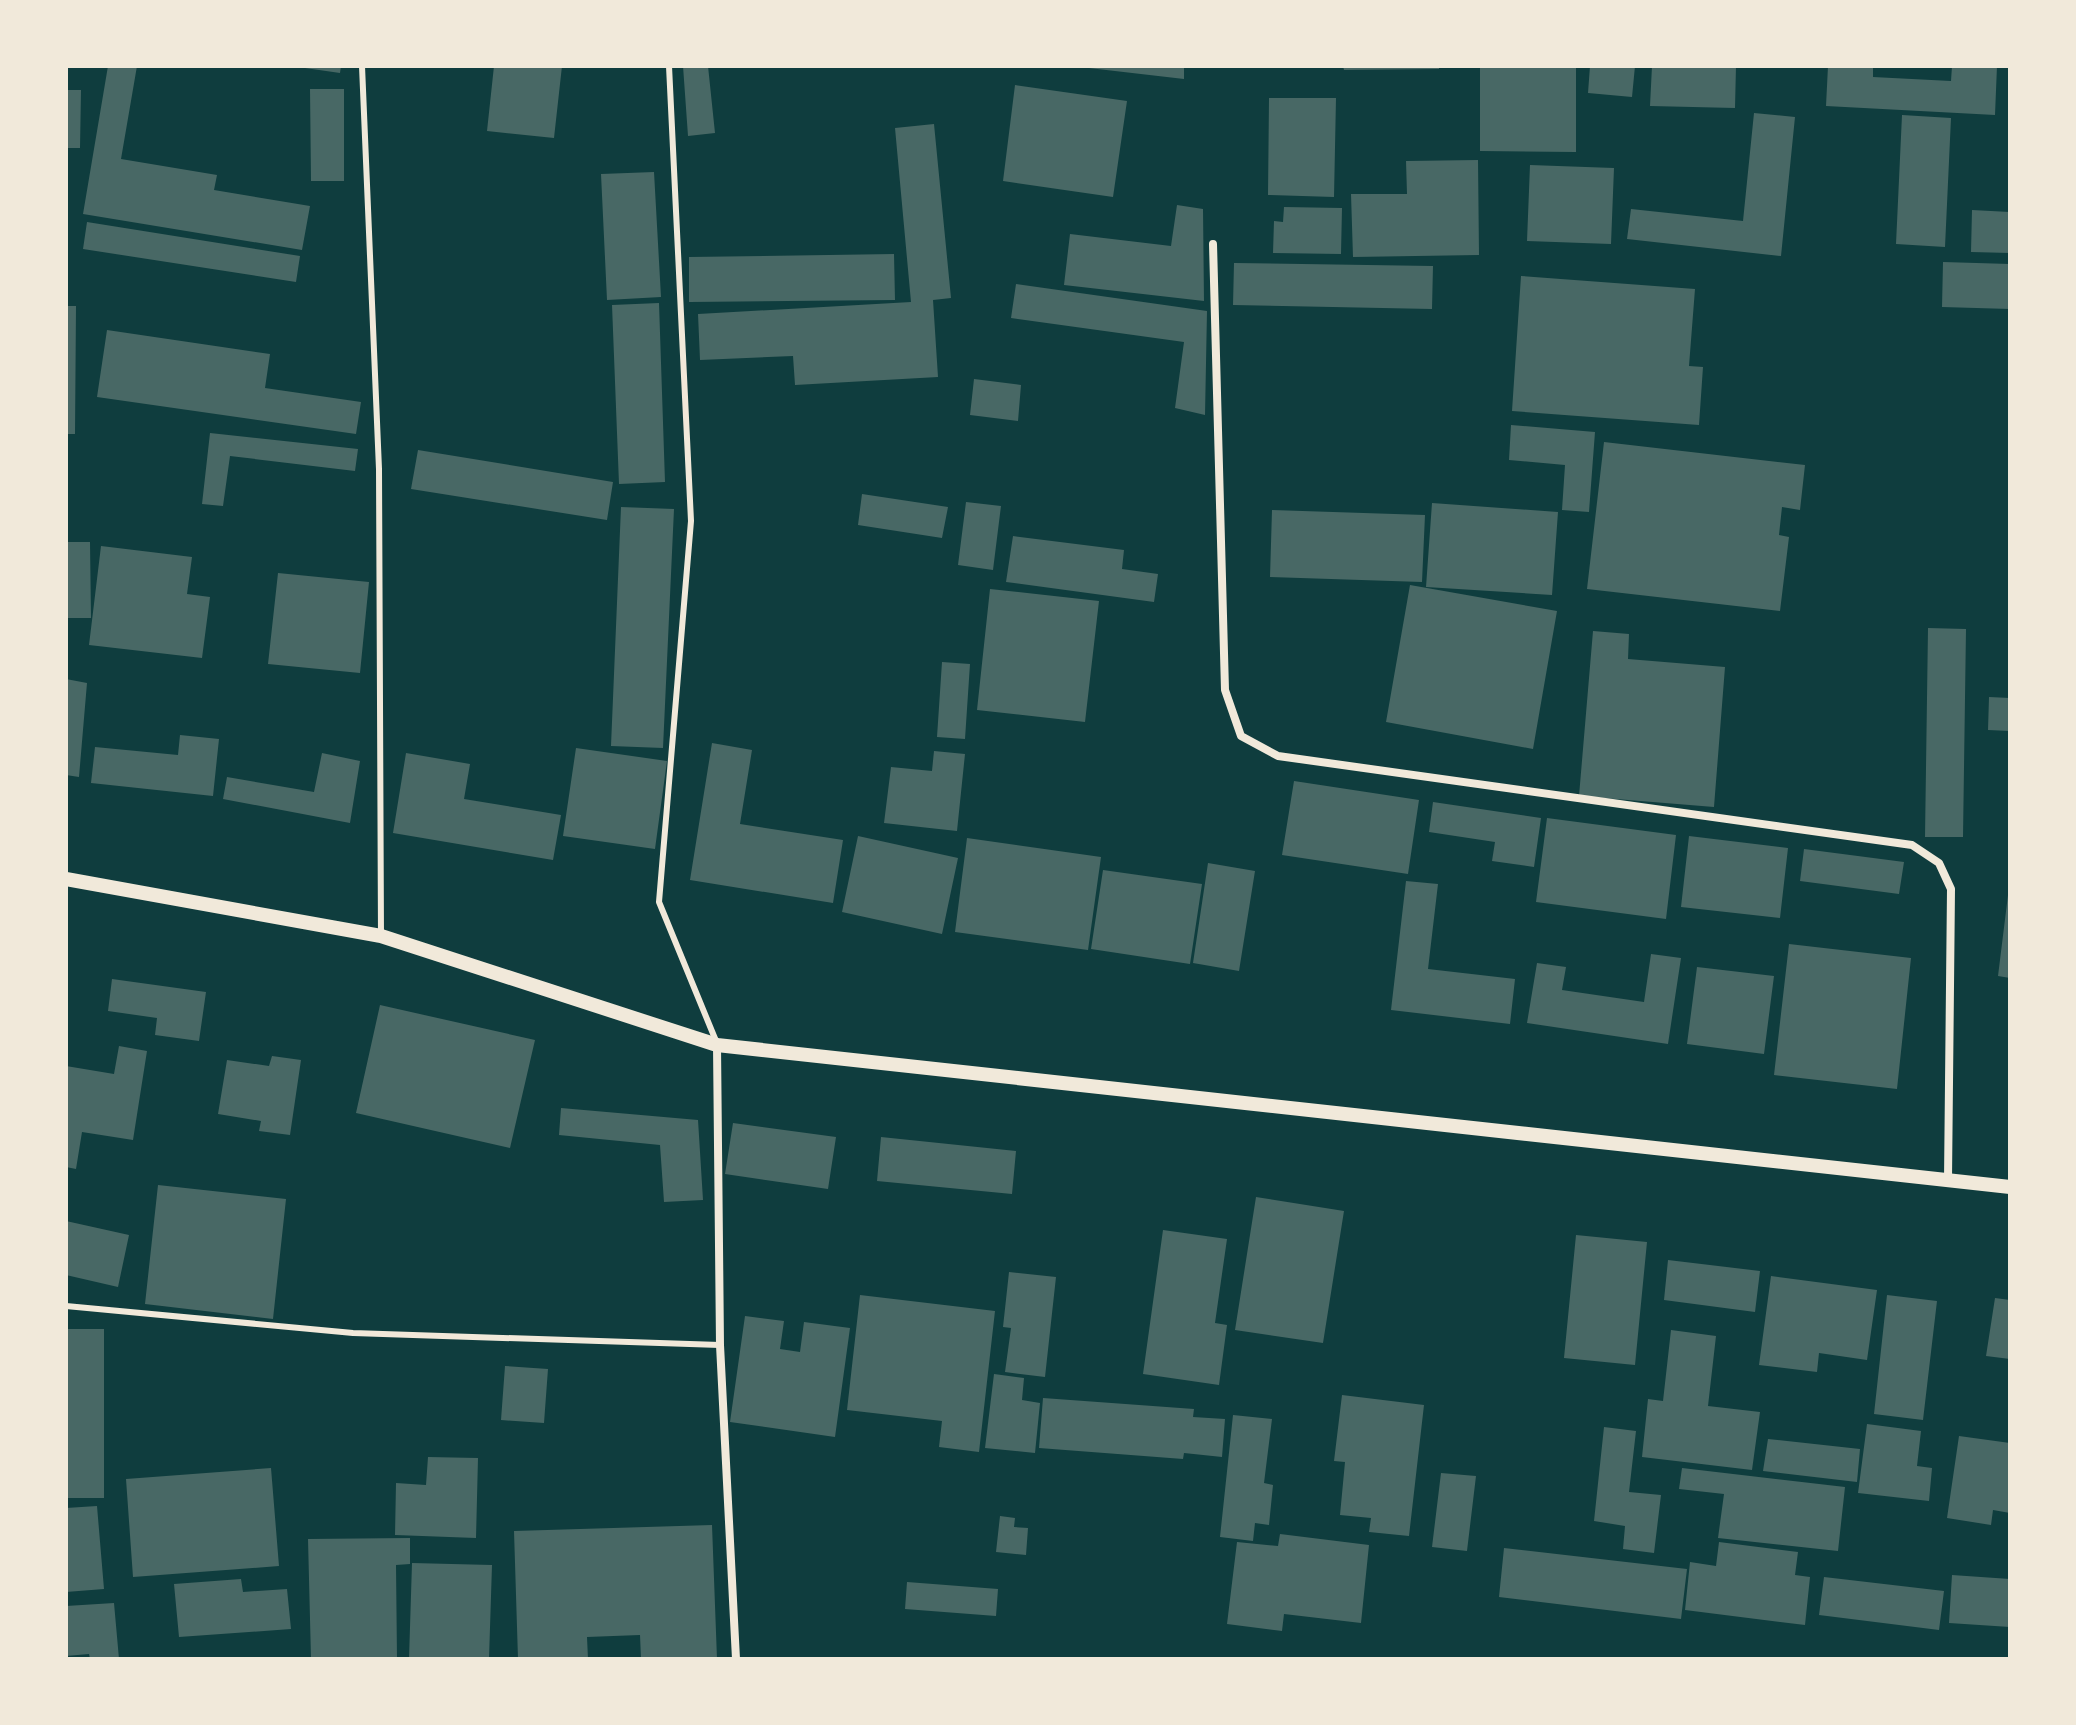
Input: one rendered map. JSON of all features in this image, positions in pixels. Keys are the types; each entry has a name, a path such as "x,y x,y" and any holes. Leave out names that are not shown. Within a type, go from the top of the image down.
{"street":[{"path":"1213,244 1225,690 1241,736 1278,756 1912,845 1939,863 1951,889 1948,1180"},
{"path":"66,879 381,936 717,1045 2010,1187"},
{"path":"717,1045 720,1345 736,1659"}],"lane":[{"path":"362,66 379,469 381,936"},
{"path":"669,66 691,521 659,902 717,1045"},
{"path":"66,1306 353,1333 720,1345"}],"building":[{"path":"108,66 137,66 121,159 217,175 214,190 310,206 302,250 83,214"},
{"path":"291,66 341,66 340,73"},
{"path":"494,66 562,66 554,138 487,131"},
{"path":"683,66 708,66 715,133 688,136"},
{"path":"1184,66 1184,79 1089,68"},
{"path":"1343,66 1439,66 1439,69 1344,70"},
{"path":"1480,66 1576,66 1576,152 1480,151"},
{"path":"1590,66 1635,66 1632,97 1588,93"},
{"path":"1652,66 1736,66 1735,108 1650,106"},
{"path":"1828,66 1873,66 1873,77 1951,81 1952,66 1997,66 1995,115 1826,106"},
{"path":"1015,85 1127,101 1113,197 1003,181"},
{"path":"310,89 344,89 344,181 311,181"},
{"path":"66,90 81,90 80,148 66,148"},
{"path":"1269,98 1336,98 1334,197 1268,195"},
{"path":"1754,113 1795,117 1781,256 1627,239 1631,209 1743,221"},
{"path":"1902,115 1951,118 1945,247 1896,244"},
{"path":"934,124 951,298 933,300 938,377 795,385 793,356 700,360 698,314 911,302 895,128"},
{"path":"1478,160 1479,255 1353,257 1351,194 1407,194 1406,161"},
{"path":"1530,165 1614,168 1611,244 1527,241"},
{"path":"654,172 661,297 607,300 601,174"},
{"path":"1177,205 1203,209 1204,301 1064,285 1070,234 1171,246"},
{"path":"1284,207 1342,208 1341,254 1273,253 1274,221 1283,222"},
{"path":"1972,210 2010,212 2010,253 1971,252"},
{"path":"87,222 300,256 296,282 83,249"},
{"path":"894,254 895,300 689,302 689,257"},
{"path":"1943,262 2010,264 2010,309 1942,307"},
{"path":"1234,263 1433,266 1432,309 1233,305"},
{"path":"1521,276 1695,289 1689,366 1703,367 1699,425 1512,411"},
{"path":"1016,284 1207,311 1205,415 1175,408 1184,342 1011,318"},
{"path":"659,303 665,482 619,484 612,305"},
{"path":"66,306 76,306 75,434 66,434"},
{"path":"107,330 270,354 265,388 361,402 356,434 97,397"},
{"path":"974,379 1021,385 1018,421 970,415"},
{"path":"1511,425 1595,432 1589,512 1562,510 1565,465 1509,460"},
{"path":"210,433 358,449 355,471 230,456 223,506 202,504"},
{"path":"1604,442 1805,465 1800,510 1782,507 1779,535 1789,537 1780,611 1587,589"},
{"path":"418,450 613,482 607,520 411,489"},
{"path":"862,494 948,507 942,538 858,525"},
{"path":"966,502 1001,506 993,570 958,565"},
{"path":"1432,503 1558,512 1552,595 1426,587"},
{"path":"621,507 674,509 663,748 611,746"},
{"path":"1272,510 1425,515 1422,582 1270,577"},
{"path":"1013,536 1124,550 1122,569 1158,574 1154,602 1006,582"},
{"path":"66,542 90,542 91,618 66,618"},
{"path":"101,546 192,557 187,594 210,597 202,658 89,645"},
{"path":"278,573 369,582 360,673 268,664"},
{"path":"1410,585 1557,611 1533,749 1386,722"},
{"path":"990,589 1099,601 1085,722 977,710"},
{"path":"1928,628 1966,629 1963,837 1925,837"},
{"path":"1593,631 1629,634 1628,659 1725,667 1714,807 1579,796"},
{"path":"942,662 970,664 965,739 937,737"},
{"path":"66,679 87,683 79,777 66,775"},
{"path":"1989,697 2010,698 2010,731 1988,730"},
{"path":"180,735 219,739 213,796 91,783 95,747 178,755"},
{"path":"712,743 752,750 740,824 843,840 833,903 690,880"},
{"path":"576,748 667,761 655,849 563,836"},
{"path":"934,751 965,754 957,831 884,823 891,767 932,771"},
{"path":"322,753 360,761 350,823 223,799 227,777 314,792"},
{"path":"406,753 470,764 464,799 561,815 553,860 393,833"},
{"path":"1294,781 1419,800 1408,874 1282,855"},
{"path":"1433,802 1541,818 1534,867 1492,861 1495,842 1429,832"},
{"path":"1547,818 1676,835 1666,919 1536,902"},
{"path":"858,836 958,858 942,934 842,912"},
{"path":"1689,836 1788,848 1780,918 1681,907"},
{"path":"967,838 1101,857 1088,950 955,932"},
{"path":"1804,849 1904,862 1899,894 1800,881"},
{"path":"1208,863 1255,871 1239,971 1193,963"},
{"path":"1103,870 1202,884 1190,964 1091,949"},
{"path":"1406,881 1438,884 1428,969 1515,979 1510,1024 1391,1010"},
{"path":"2010,895 2010,978 1998,976"},
{"path":"1789,944 1911,958 1897,1089 1774,1075"},
{"path":"1651,954 1681,958 1668,1044 1527,1023 1537,963 1566,967 1562,990 1644,1002"},
{"path":"1697,967 1774,976 1764,1054 1687,1044"},
{"path":"112,979 206,992 199,1041 155,1035 157,1018 108,1011"},
{"path":"380,1005 535,1040 510,1148 356,1113"},
{"path":"119,1046 147,1051 133,1140 82,1132 76,1169 66,1167 66,1066 114,1074"},
{"path":"272,1056 301,1060 290,1135 259,1131 261,1121 218,1114 227,1060 269,1066"},
{"path":"561,1108 698,1120 703,1200 664,1202 660,1145 559,1135"},
{"path":"733,1123 836,1137 828,1189 725,1174"},
{"path":"881,1137 1016,1151 1012,1194 877,1181"},
{"path":"158,1185 286,1199 273,1319 145,1304"},
{"path":"1256,1197 1344,1211 1323,1343 1235,1330"},
{"path":"66,1221 129,1235 118,1287 66,1275"},
{"path":"1163,1230 1227,1239 1215,1323 1227,1325 1219,1385 1143,1374"},
{"path":"1576,1235 1647,1242 1635,1365 1564,1358"},
{"path":"1668,1260 1760,1271 1755,1312 1664,1300"},
{"path":"1009,1272 1056,1277 1045,1377 1005,1372 1011,1328 1003,1327"},
{"path":"1771,1276 1877,1290 1867,1360 1819,1353 1817,1372 1759,1365"},
{"path":"860,1295 995,1311 979,1452 939,1447 942,1421 847,1410"},
{"path":"1887,1295 1937,1301 1923,1420 1874,1414"},
{"path":"1995,1298 2010,1300 2010,1359 1986,1356"},
{"path":"745,1316 784,1321 780,1349 800,1352 804,1322 850,1328 835,1437 730,1422"},
{"path":"66,1329 104,1329 104,1498 66,1498"},
{"path":"1671,1330 1716,1336 1708,1406 1760,1412 1752,1470 1642,1457 1648,1399 1663,1401"},
{"path":"505,1366 548,1369 544,1423 501,1420"},
{"path":"994,1374 1024,1378 1022,1400 1040,1403 1035,1453 985,1448"},
{"path":"1342,1395 1424,1405 1409,1536 1369,1532 1371,1518 1340,1515 1345,1462 1334,1461"},
{"path":"1043,1398 1194,1409 1193,1417 1225,1419 1222,1457 1184,1453 1183,1459 1039,1448"},
{"path":"1233,1415 1272,1419 1264,1483 1273,1485 1269,1525 1255,1523 1253,1541 1220,1537"},
{"path":"1867,1424 1921,1431 1917,1466 1932,1468 1929,1501 1858,1493"},
{"path":"1604,1427 1636,1431 1629,1492 1661,1495 1654,1553 1623,1549 1625,1526 1594,1521"},
{"path":"1959,1436 2010,1443 2010,1513 1993,1510 1991,1525 1947,1518"},
{"path":"1768,1439 1860,1449 1857,1482 1763,1471"},
{"path":"428,1457 478,1458 476,1538 395,1535 396,1483 426,1485"},
{"path":"271,1468 279,1566 133,1577 126,1479"},
{"path":"1682,1468 1845,1487 1838,1551 1718,1538 1724,1494 1679,1489"},
{"path":"1441,1473 1476,1476 1467,1551 1432,1547"},
{"path":"97,1506 104,1589 66,1592 66,1508"},
{"path":"1000,1516 1015,1518 1014,1527 1028,1528 1026,1555 996,1552"},
{"path":"712,1525 717,1659 641,1659 640,1635 587,1637 588,1659 518,1659 514,1531"},
{"path":"1280,1534 1369,1545 1361,1623 1284,1614 1282,1631 1227,1624 1237,1542 1278,1546"},
{"path":"410,1538 410,1564 396,1565 397,1659 311,1659 308,1539"},
{"path":"1719,1542 1798,1552 1795,1575 1810,1577 1805,1625 1685,1610 1690,1562 1716,1566"},
{"path":"1504,1548 1687,1569 1681,1619 1499,1597"},
{"path":"412,1563 492,1565 489,1659 409,1659"},
{"path":"1952,1575 2010,1579 2010,1627 1949,1623"},
{"path":"1824,1577 1944,1591 1939,1630 1819,1615"},
{"path":"241,1579 243,1592 287,1589 291,1629 179,1637 174,1584"},
{"path":"907,1582 998,1589 996,1616 905,1609"},
{"path":"114,1603 119,1659 90,1659 89,1654 66,1656 66,1606"}]}
